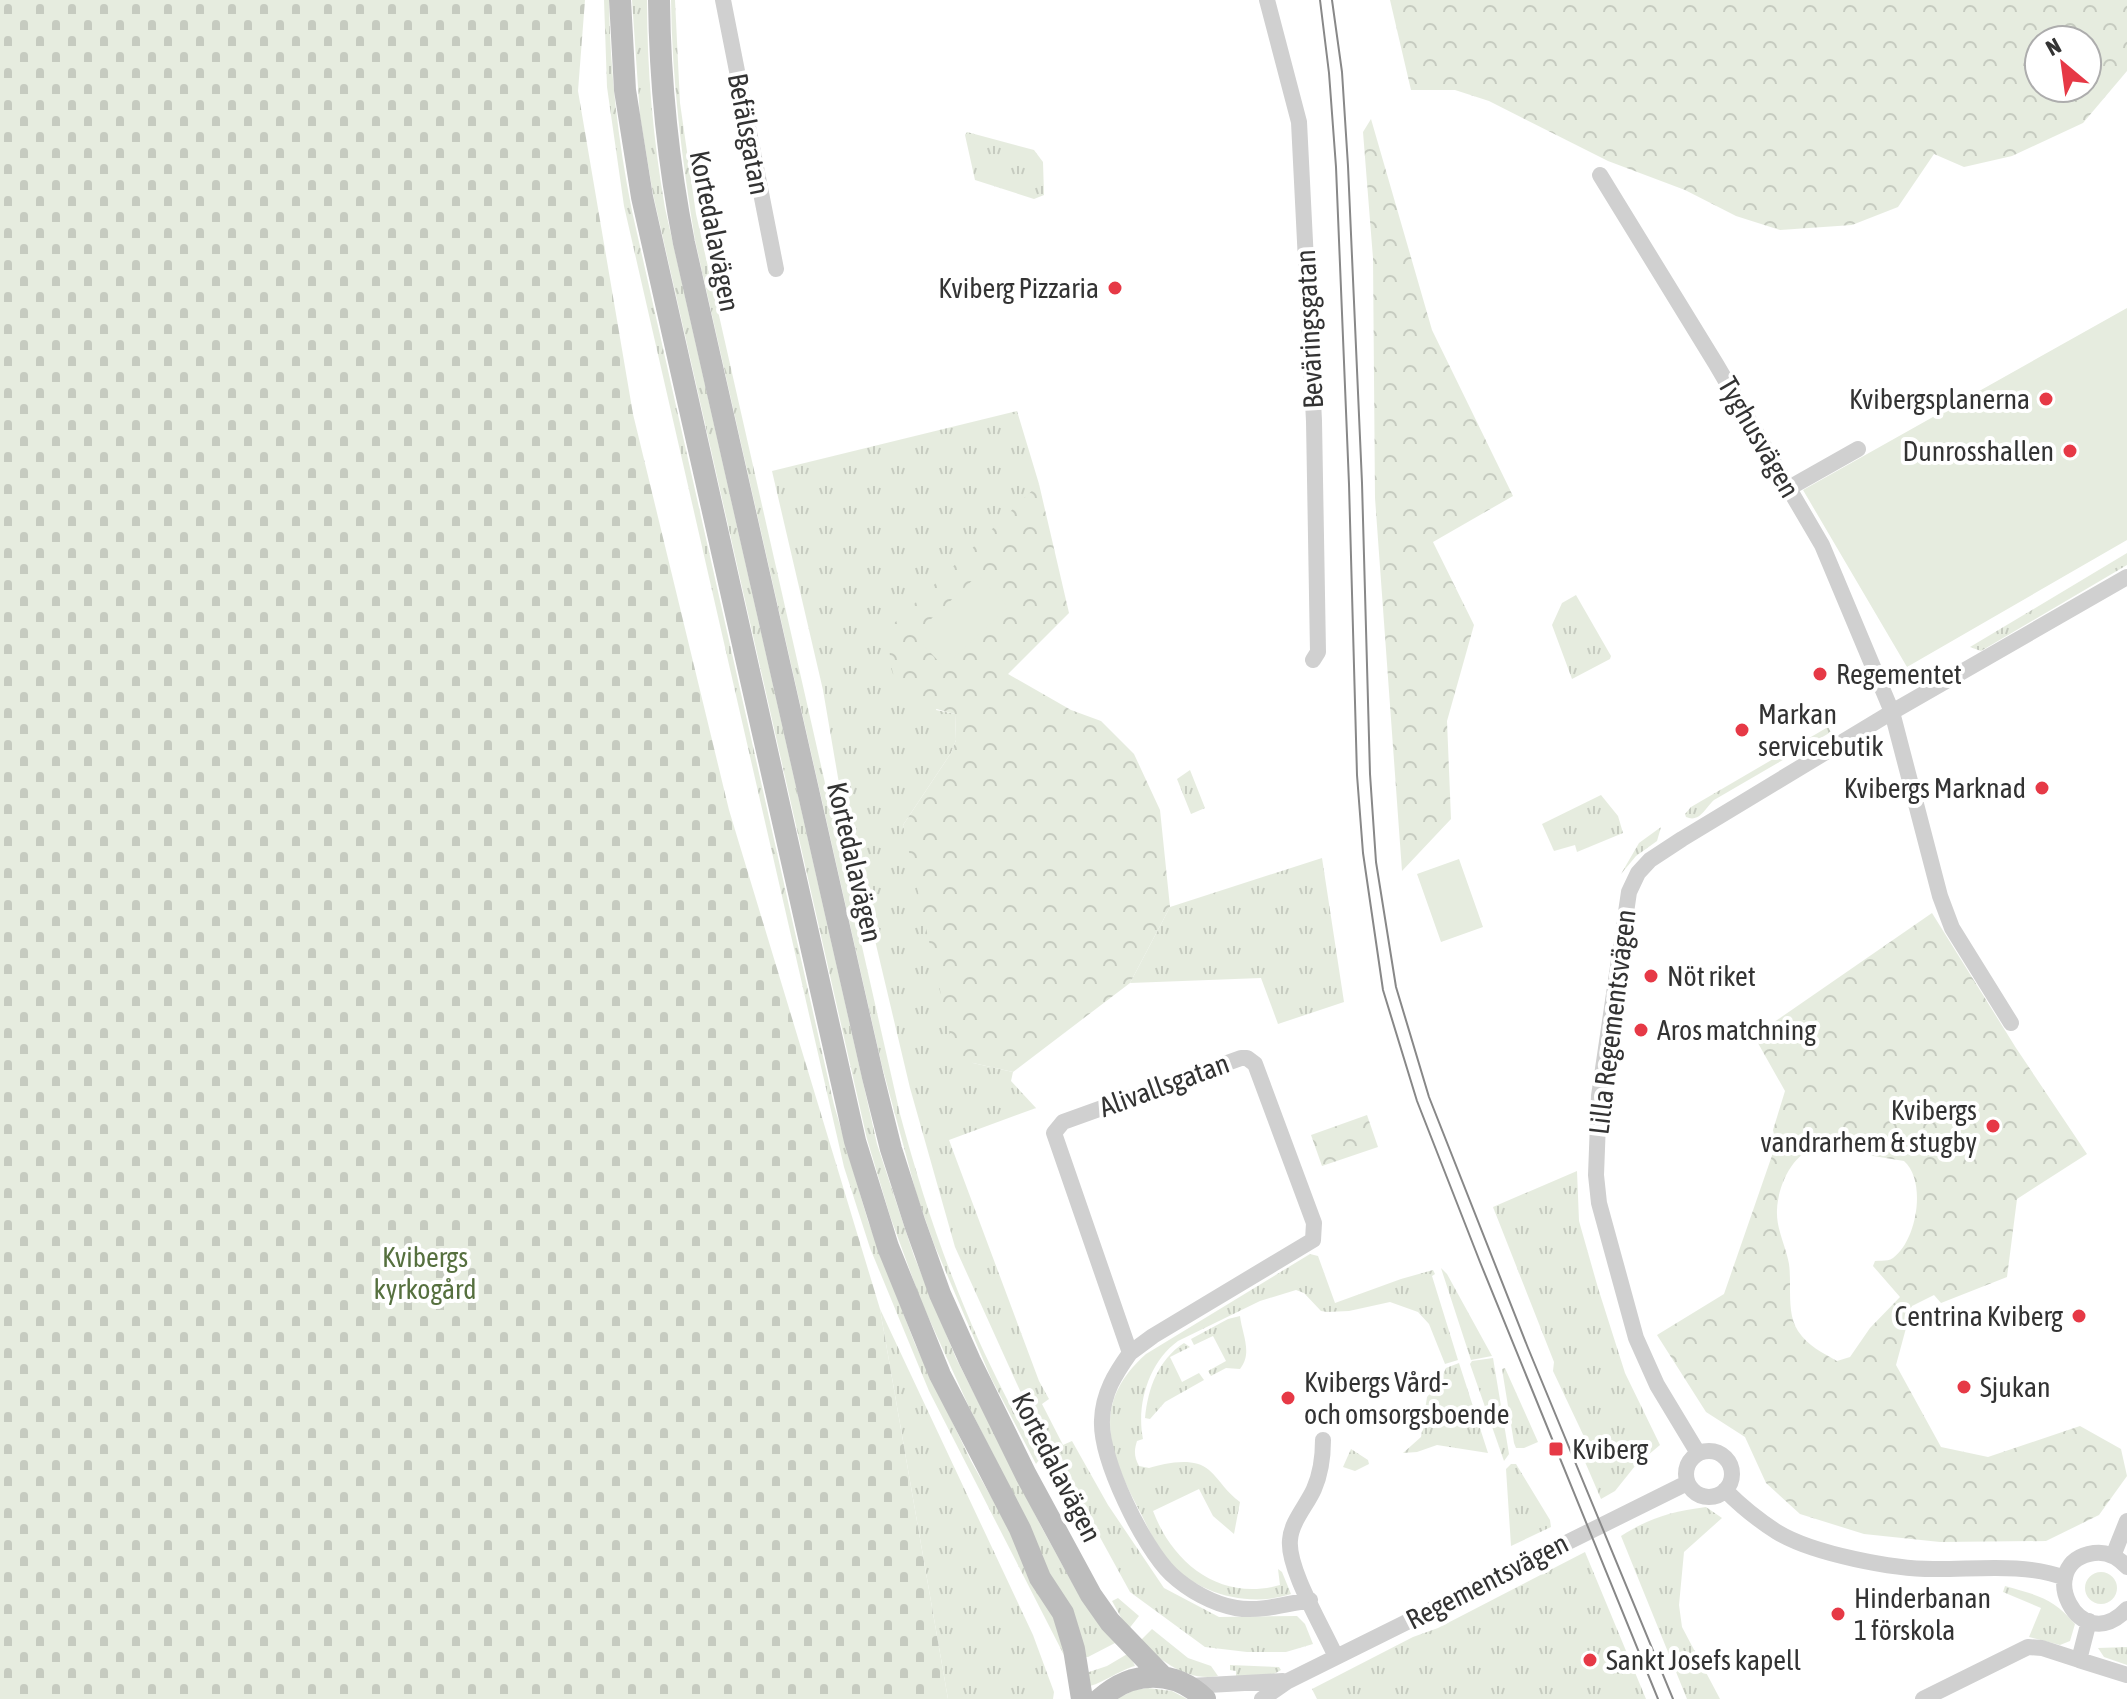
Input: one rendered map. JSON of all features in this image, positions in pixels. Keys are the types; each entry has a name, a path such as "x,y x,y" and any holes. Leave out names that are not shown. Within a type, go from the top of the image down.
{"main road":[{"path":"620,0 629,129 645,212 855,1141 888,1247 940,1375 1020,1529 1040,1578 1063,1613 1074,1649 1082,1699"},
{"name":"Kortedalavägen","path":"659,0 662,101 679,219 869,1063 895,1162 940,1294 970,1361 1026,1475 1091,1595 1110,1622 1163,1677 1197,1693"},
{"name":"Kortedalavägen","path":"1100,1699 1125,1682 1144,1677 1163,1677"}],"street":[{"name":"Befälsgatan","path":"723,0 776,269"},
{"name":"Beväringsgatan","path":"1267,0 1299,122 1314,421 1318,652 1313,660"},
{"name":"Tyghusvägen","path":"1600,175 1822,545 1892,712"},
{"path":"1789,488 1858,449"},
{"name":"Lilla Regementsvägen","path":"1698,1453 1657,1385 1636,1338 1599,1203 1596,1141 1599,1096 1629,892 1638,873 1650,860 1892,712 2127,577"},
{"path":"1892,712 1940,896 1952,928 2011,1023"},
{"name":"Alivallsgatan","path":"1130,1353 1054,1133 1063,1122 1247,1058 1255,1064 1314,1223 1313,1240 1130,1353 1105,1396 1103,1443 1114,1476 1157,1557 1172,1575 1189,1588 1212,1600 1238,1608 1310,1600"},
{"path":"1323,1440 1323,1464 1290,1540 1295,1568 1336,1657"},
{"path":"1713,1451 1728,1461 1732,1476 1725,1490 1714,1496 1702,1496 1687,1483 1686,1468 1698,1453 1713,1451"},
{"name":"Regementsvägen","path":"1262,1699 1288,1681 1687,1483"},
{"path":"1725,1490 1746,1510 1780,1534 1822,1550 1871,1562 1933,1569 2006,1567 2065,1578"},
{"path":"2113,1556 2127,1521"},
{"path":"2127,1567 2113,1556 2101,1553 2084,1556 2074,1563 2065,1578 2064,1592 2068,1605 2077,1615 2089,1621 2109,1621 2127,1609"},
{"path":"2079,1660 2089,1621"},
{"path":"1923,1699 2028,1647 2042,1648 2127,1675"},
{"name":"Regementsvägen","path":"1197,1693 1223,1687 1288,1681"}],"green space":[{"name":"Kvibergs kyrkogård","path":"0,0 585,0 578,91 633,414 729,810 880,1309 948,1699 0,1699"},
{"path":"604,0 609,0 616,106 632,211 834,1105 868,1221 915,1344 971,1461 1055,1611 1066,1659 929,1391 870,1248 844,1167 624,206 607,87"},
{"path":"632,0 647,0 652,104 665,208 877,1144 914,1256 956,1358 1079,1595 1117,1642 1088,1657 1085,1657 921,1301 890,1216 867,1139 653,194 640,116"},
{"path":"671,0 675,0 680,103 696,214 900,1114 956,1287 991,1368 1039,1460 1036,1464 991,1378 934,1244 917,1196 882,1066 695,240 678,120"},
{"path":"1390,0 2127,0 2127,71 2103,99 2103,24 2023,24 2023,104 2099,104 2083,123 2012,156 1964,167 1934,154 1898,207 1852,225 1780,230 1736,216 1685,190 1608,161 1489,101 1455,90 1411,90"},
{"path":"1371,119 1432,330 1513,496 1433,542 1474,625 1447,721 1451,819 1402,871 1375,498 1373,258 1363,132"},
{"path":"967,132 1034,150 1043,162 1044,195 1034,199 975,180 965,135"},
{"name":"Kvibergsplanerna","path":"2127,308 2127,540 1907,667 1803,490"},
{"path":"1017,411 1039,484 936,710 955,714 956,740 951,753 903,825 973,1063 1013,1072 1011,1081 1036,1108 949,1140 1039,1381 1049,1399 1042,1404 1063,1445 1072,1441 1108,1505 1164,1588 1219,1617 1297,1616 1305,1624 1313,1644 1286,1652 1247,1652 1205,1647 1130,1592 1022,1395 955,1247 910,1088 842,801 823,690 772,471"},
{"path":"1039,484 1069,613 1008,674 1071,710 1101,721 1134,754 1160,810 1170,907 1130,983 1013,1072 973,1063 953,1048 903,825 951,753 956,740 955,714 922,703 901,687 892,669 887,630"},
{"path":"2127,553 2127,565 1981,651 1970,647"},
{"path":"978,575 1008,607 944,667 914,635"},
{"path":"1576,595 1611,656 1572,679 1552,625 1562,603"},
{"path":"1828,727 1831,732 1714,800 1699,816 1686,817 1691,807"},
{"path":"1190,770 1205,808 1191,814 1177,779"},
{"path":"1601,795 1618,816 1623,833 1577,852 1575,845 1554,851 1542,824"},
{"path":"1661,827 1657,841 1636,856 1621,874 1639,843"},
{"path":"1322,858 1344,1002 1278,1024 1261,978 1130,983 1170,907"},
{"path":"1459,859 1483,927 1441,942 1417,874"},
{"path":"1932,913 2087,1154 2017,1199 2007,1277 1941,1303 1934,1295 1912,1306 1896,1365 1941,1447 1988,1457 2080,1426 2121,1449 2127,1476 2099,1515 2046,1541 1940,1542 1864,1534 1800,1514 1766,1483 1745,1437 1706,1412 1657,1335 1724,1294 1776,1144 1773,1130 1785,1091 1754,1036","holes":["1818,1147 1904,1161 1911,1170 1917,1196 1913,1225 1901,1250 1891,1259 1875,1261 1873,1266 1900,1297 1870,1328 1850,1357 1837,1361 1806,1341 1794,1324 1789,1264 1777,1217 1780,1190 1788,1171 1801,1155"]},
{"path":"1367,1115 1378,1147 1322,1166 1311,1135"},
{"path":"1577,1171 1579,1221 1598,1288 1625,1373 1660,1445 1635,1466 1615,1491 1601,1499 1579,1448 1587,1443 1553,1371 1554,1362 1493,1207"},
{"path":"1310,1254 1318,1256 1335,1303 1433,1270 1435,1274 1432,1276 1458,1360 1445,1364 1429,1324 1418,1312 1390,1302 1349,1311 1321,1311 1304,1293 1296,1290 1260,1301 1178,1341 1168,1350 1152,1372 1143,1398 1143,1439 1137,1441 1137,1463 1149,1468 1179,1462 1195,1463 1209,1470 1240,1502 1234,1534 1213,1516 1199,1489 1153,1511 1162,1530 1186,1562 1219,1583 1258,1589 1280,1585 1278,1569 1291,1594 1258,1599 1225,1595 1194,1582 1168,1561 1159,1548 1119,1466 1110,1428 1111,1409 1117,1391 1129,1372 1146,1354"},
{"path":"1441,1268 1447,1274 1492,1356 1471,1360"},
{"path":"880,1309 1033,1635 1054,1692 1053,1699 948,1699"},
{"path":"1240,1316 1246,1343 1244,1363 1240,1369 1226,1368 1211,1376 1208,1371 1226,1361 1213,1336 1194,1345 1191,1339"},
{"path":"1184,1343 1190,1347 1170,1357 1182,1382 1199,1373 1204,1380 1165,1402 1150,1419 1145,1418 1149,1396 1161,1366 1175,1350"},
{"path":"1493,1358 1509,1454 1504,1461 1470,1364"},
{"path":"1459,1363 1488,1453 1437,1445 1403,1453 1421,1437 1427,1397 1446,1368"},
{"path":"1505,1368 1538,1442 1524,1448 1516,1448 1514,1443 1502,1369"},
{"path":"1351,1449 1368,1460 1369,1464 1355,1471 1343,1467"},
{"path":"1516,1464 1550,1520 1551,1527 1511,1546 1506,1469"},
{"path":"1706,1507 1722,1518 1684,1552 1679,1605 1682,1627 1720,1699 1687,1699 1621,1536 1662,1516"},
{"path":"1585,1552 1646,1699 1317,1699 1312,1689"},
{"path":"2101,1572 2113,1576 2117,1588 2113,1600 2101,1604 2089,1600 2085,1588 2089,1576"},
{"path":"2005,1586 2035,1595 2059,1608 2075,1624 2070,1641 2060,1645 2029,1637 2041,1608 2003,1592"},
{"path":"1118,1598 1139,1616 1128,1630 1112,1601"},
{"path":"1152,1629 1188,1658 1211,1666 1218,1676 1185,1673 1156,1656 1139,1642"},
{"path":"2127,1647 2127,1665 2104,1657 2098,1648"},
{"path":"1129,1653 1135,1666 1089,1686 1086,1673 1107,1666"},
{"path":"1230,1665 1279,1667 1281,1670 1274,1674 1236,1678 1236,1671 1230,1670"},
{"path":"1134,1690 1172,1691 1187,1699 1117,1699"}],"tram line":[{"path":"1320,0 1336,167 1357,775 1363,853 1383,990 1417,1101 1658,1699"},
{"path":"1332,0 1342,72 1348,166 1362,483 1370,774 1376,862 1396,987 1429,1097 1528,1348 1673,1699"}],"place":[{"name":"Kviberg Pizzaria","path":"1115,288"},
{"name":"Kvibergsplanerna","path":"2046,399"},
{"name":"Dunrosshallen","path":"2070,451"},
{"name":"Regementet","path":"1820,674"},
{"name":"Markan servicebutik","path":"1742,730"},
{"name":"Kvibergs Marknad","path":"2042,788"},
{"name":"Nöt riket","path":"1651,976"},
{"name":"Aros matchning","path":"1641,1030"},
{"name":"Kvibergs vandrarhem & stugby","path":"1993,1126"},
{"name":"Centrina Kviberg","path":"2079,1316"},
{"name":"Sjukan","path":"1964,1387"},
{"name":"Kvibergs Vård- och omsorgsboende","path":"1288,1398"},
{"name":"Kviberg","path":"1556,1449"},
{"name":"Hinderbanan 1 förskola","path":"1838,1614"},
{"name":"Sankt Josefs kapell","path":"1590,1660"}]}
